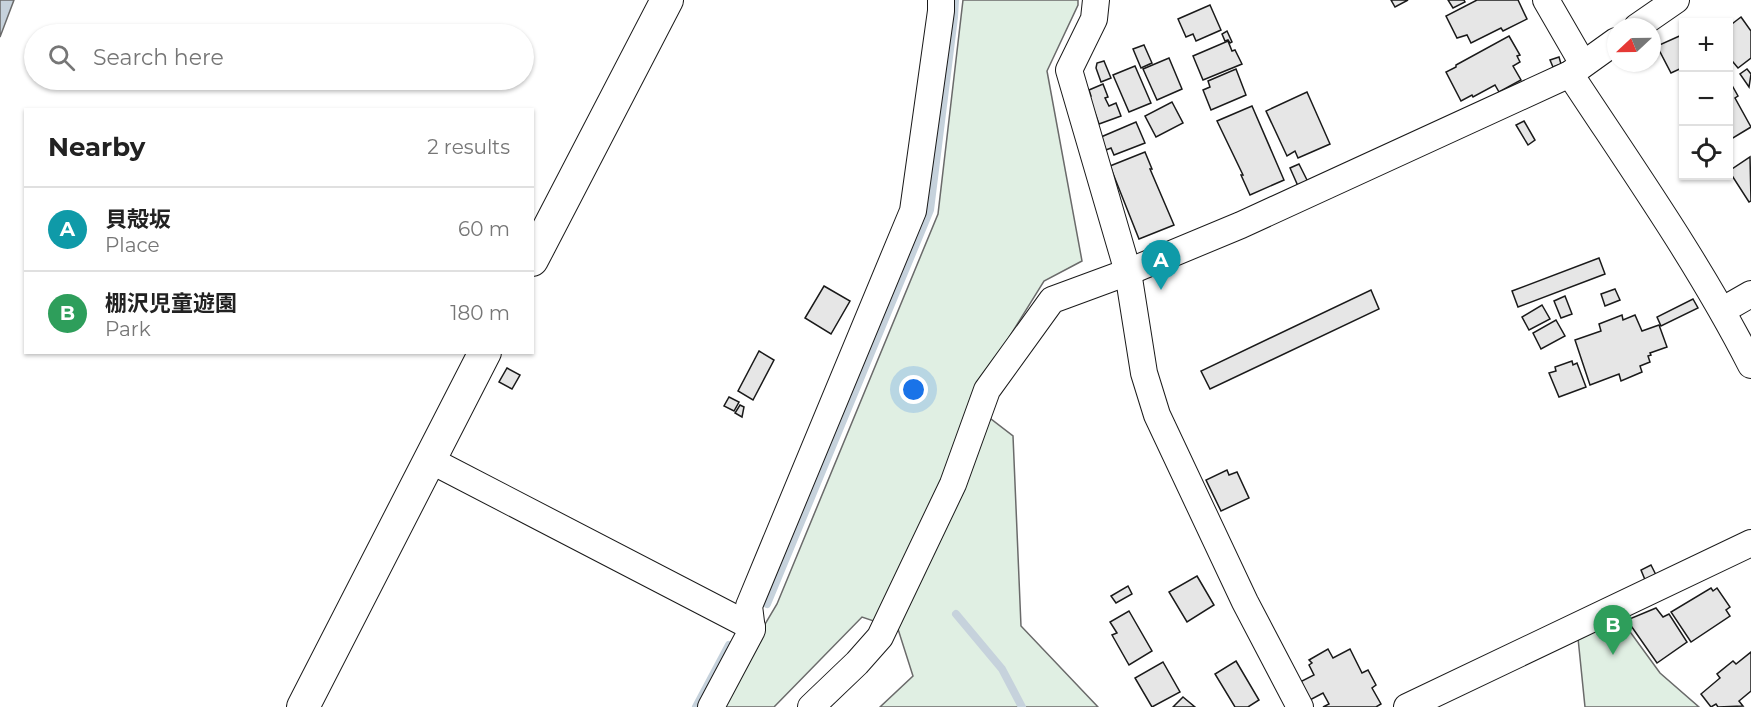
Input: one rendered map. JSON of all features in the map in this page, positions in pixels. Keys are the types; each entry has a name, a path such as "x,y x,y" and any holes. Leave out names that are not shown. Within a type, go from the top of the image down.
{"street":[{"path":"534,256 667,0"},
{"path":"711,707 752,630 749,606 913,211 941,0"},
{"path":"1096,0 1094,19 1069,70 1128,272 1144,373 1157,415 1245,602 1300,707"},
{"path":"1546,0 1576,69 1723,310 1751,365"},
{"path":"1650,18 1676,0"},
{"path":"811,707 857,663 880,637 953,484 987,390 1052,300 1128,272 1241,225 1576,69 1607,47"},
{"path":"1723,310 1751,294"},
{"path":"303,707 484,354"},
{"path":"430,460 752,627"},
{"path":"1407,707 1751,543"}],"green space":[{"path":"963,0 1078,0 1078,5 1047,71 1082,261 1044,281 969,402 1013,436 1021,626 1098,707 880,707 913,676 898,629 862,617 774,707 716,707 777,604 938,214"},
{"path":"1620,618 1660,673 1699,707 1585,707 1578,638"}],"shaded area":[{"path":"0,0 14,0 0,37"}],"building":[{"path":"1391,0 1408,0 1395,7"},
{"path":"1448,0 1464,0 1465,2 1453,8"},
{"path":"1477,0 1518,0 1527,19 1503,31 1501,28 1471,43 1467,35 1457,38 1446,16"},
{"path":"1210,5 1221,30 1196,41 1193,34 1186,37 1178,19"},
{"path":"1741,17 1751,31 1751,58 1738,68 1733,62 1733,23"},
{"path":"1227,31 1232,42 1230,43 1228,40 1225,41 1222,34"},
{"path":"1509,36 1520,55 1517,56 1520,62 1513,66 1521,80 1499,92 1495,85 1461,101 1446,72"},
{"path":"1679,36 1679,69 1671,73 1661,54 1661,44"},
{"path":"1228,41 1242,64 1203,80 1193,56"},
{"path":"1144,45 1152,63 1141,68 1133,49"},
{"path":"1559,57 1561,64 1553,67 1550,60"},
{"path":"1169,58 1182,89 1157,100 1143,69"},
{"path":"1104,61 1111,78 1101,82 1096,68 1097,63"},
{"path":"1135,66 1151,103 1129,112 1113,75"},
{"path":"1236,69 1246,95 1211,110 1203,90 1210,87 1208,81"},
{"path":"1747,69 1751,74 1749,87 1740,74"},
{"path":"1103,84 1109,106 1116,103 1121,116 1099,124 1089,97 1091,96 1089,90"},
{"path":"1733,87 1738,96 1735,98 1751,127 1733,138"},
{"path":"1307,92 1330,144 1298,158 1295,151 1287,156 1266,111"},
{"path":"1172,102 1183,123 1156,137 1145,116"},
{"path":"1252,106 1284,180 1250,195 1217,121"},
{"path":"1524,121 1535,140 1528,145 1516,125"},
{"path":"1136,122 1145,143 1114,155 1111,148 1106,150 1101,137"},
{"path":"1145,152 1174,225 1139,239 1110,166"},
{"path":"1750,157 1751,201 1749,202 1733,177 1733,168"},
{"path":"1299,164 1308,182 1298,186 1290,168"},
{"path":"1599,258 1605,274 1518,307 1512,291"},
{"path":"824,286 850,301 831,334 805,318"},
{"path":"1615,289 1620,300 1605,306 1601,294"},
{"path":"1371,290 1379,309 1210,389 1201,371"},
{"path":"1565,296 1572,314 1561,318 1554,301"},
{"path":"1693,299 1698,308 1661,326 1657,317"},
{"path":"1542,305 1550,319 1529,330 1522,317"},
{"path":"1622,315 1623,320 1635,315 1642,331 1659,325 1667,347 1650,353 1651,355 1648,356 1650,362 1640,366 1642,372 1621,381 1619,374 1590,385 1575,340 1601,331 1599,324"},
{"path":"1556,320 1565,336 1541,349 1533,333"},
{"path":"759,351 774,360 753,400 738,391"},
{"path":"1572,361 1573,365 1577,363 1586,387 1559,397 1549,373 1556,371 1555,367"},
{"path":"507,368 520,375 512,389 499,382"},
{"path":"729,397 739,402 734,411 724,406"},
{"path":"740,405 744,407 742,417 735,413"},
{"path":"1227,470 1229,475 1237,472 1249,498 1221,511 1206,480"},
{"path":"1651,565 1659,581 1648,587 1641,570"},
{"path":"1197,576 1214,605 1187,622 1169,592"},
{"path":"1128,586 1132,594 1116,603 1111,596"},
{"path":"1711,588 1713,591 1717,588 1730,607 1726,610 1730,616 1691,642 1671,612"},
{"path":"1656,608 1663,617 1669,614 1687,642 1657,663 1627,620"},
{"path":"1129,611 1152,651 1129,665 1112,635 1117,633 1110,622"},
{"path":"1328,649 1333,658 1350,649 1362,673 1368,670 1376,685 1372,688 1381,704 1376,707 1323,707 1329,704 1323,693 1308,701 1298,683 1314,675 1309,665 1312,663 1309,660"},
{"path":"1751,652 1751,691 1739,701 1743,706 1718,707 1716,704 1711,707 1701,694 1720,678 1717,674 1733,661 1736,664"},
{"path":"1236,661 1259,700 1248,707 1235,707 1215,674"},
{"path":"1163,662 1180,692 1152,707 1135,678"},
{"path":"1183,697 1195,707 1173,707"}],"waterway":[{"path":"767,604 930,210 955,0"},
{"path":"956,614 1002,669 1022,707"},
{"path":"696,707 729,645"}],"place":[{"name":"貝殻坂","path":"1161,290"},
{"name":"棚沢児童遊園","path":"1613,655"}]}
